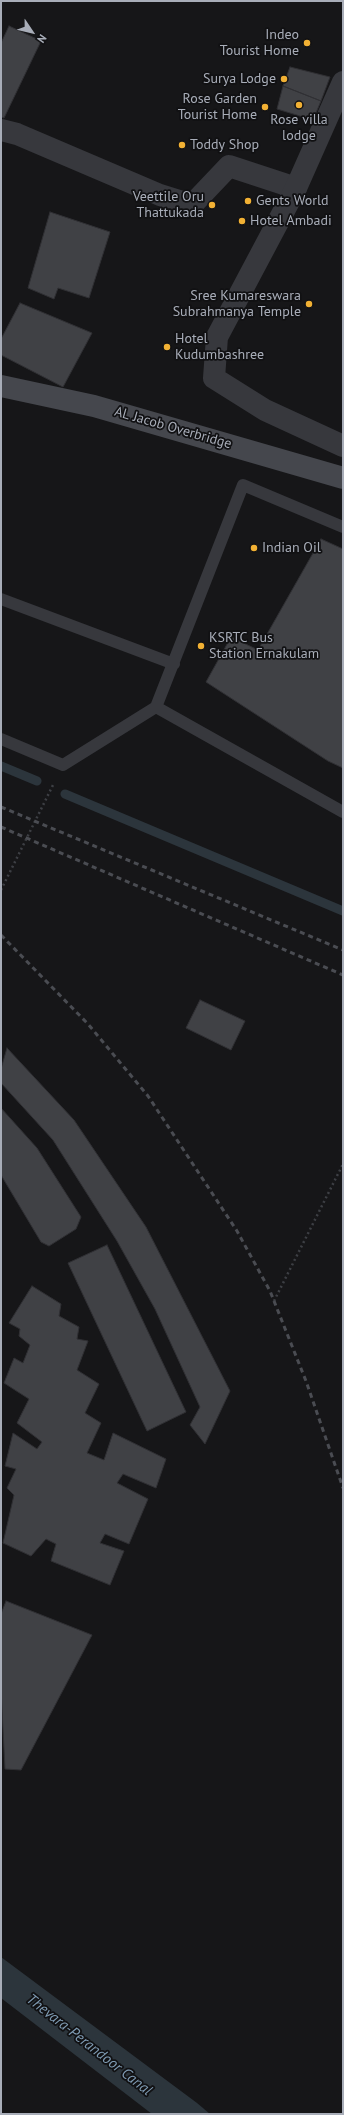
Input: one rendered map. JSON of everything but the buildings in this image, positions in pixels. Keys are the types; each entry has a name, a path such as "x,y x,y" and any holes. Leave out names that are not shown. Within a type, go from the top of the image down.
{"main road":[{"name":"AL Jacob Overbridge","path":"1,386 94,406 343,478"}],"street":[{"path":"343,82 296,188 217,337 214,378 265,410 343,446"},
{"path":"1,130 17,134 160,196 192,205 229,166 296,188"}],"lane":[{"path":"1,739 63,765 156,707 243,485 343,527"},
{"path":"1,599 174,664"},
{"path":"156,707 343,812"}],"path":[{"path":"1,890 63,765"},
{"path":"274,1301 343,1164"}],"water":[{"name":"Thevara-Perandoor Canal","path":"1,1957 210,2114 152,2114 1,1998"}],"waterway":[{"path":"1,766 37,781"},
{"path":"65,794 343,911"}],"railway":[{"path":"1,807 343,950"},
{"path":"1,827 343,975"},
{"path":"1,935 88,1024 148,1096 237,1231 270,1291 306,1381 343,1488"}],"place":[{"name":"Indeo Tourist Home","path":"307,43"},
{"name":"Surya Lodge","path":"284,79"},
{"name":"Rose villa lodge","path":"299,105"},
{"name":"Rose Garden Tourist Home","path":"265,107"},
{"name":"Toddy Shop","path":"182,145"},
{"name":"Gents World","path":"248,201"},
{"name":"Veettile Oru Thattukada","path":"212,205"},
{"name":"Hotel Ambadi","path":"242,221"},
{"name":"Sree Kumareswara Subrahmanya Temple","path":"309,304"},
{"name":"Hotel Kudumbashree","path":"167,347"},
{"name":"Indian Oil","path":"254,548"},
{"name":"KSRTC Bus Station Ernakulam","path":"201,646"}]}
